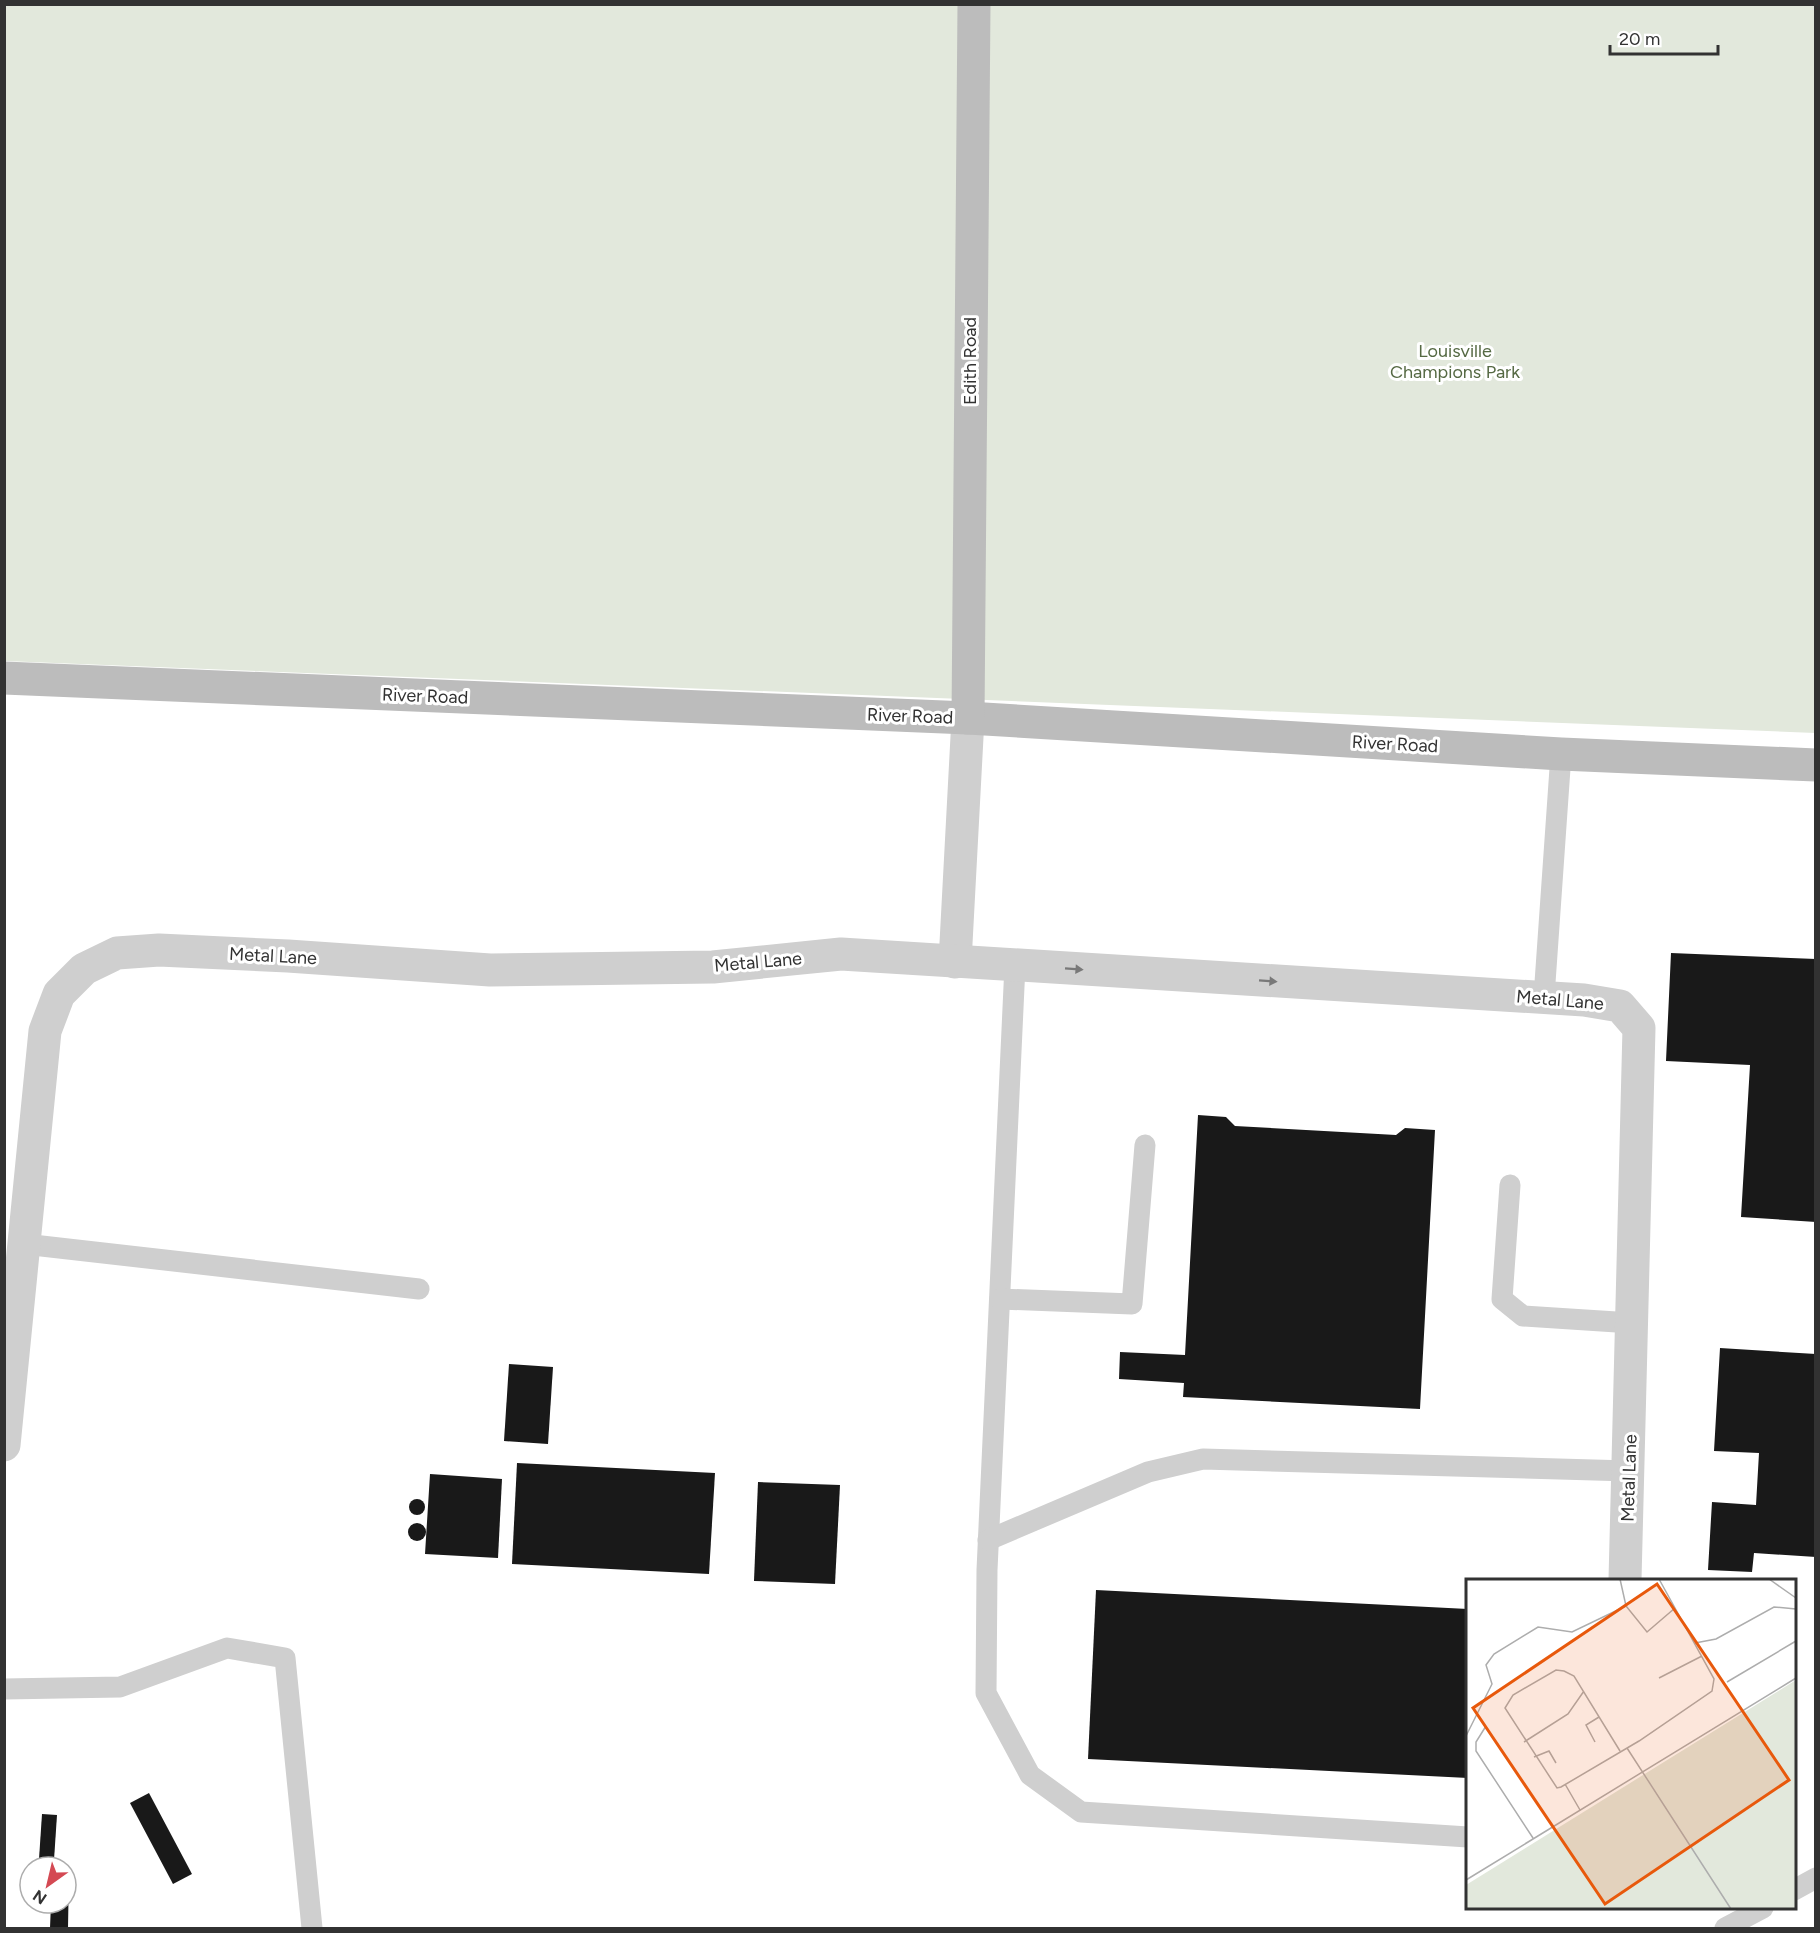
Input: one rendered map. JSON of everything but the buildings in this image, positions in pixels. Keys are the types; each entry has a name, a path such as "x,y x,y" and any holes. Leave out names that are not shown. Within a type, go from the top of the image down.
{"street":[{"name":"Edith Road","path":"968,718 974,4"},
{"name":"River Road","path":"4,678 968,718 1561,754 1815,765"},
{"path":"955,962 968,718"},
{"name":"Metal Lane","path":"4,1445 9,1360 24,1244 45,1031 59,994 84,969 117,953 159,950 490,970 713,967 841,954 1584,1000 1620,1006 1639,1028 1625,1579"}],"lane":[{"path":"1544,997 1561,754"},
{"path":"1015,965 988,1540 986,1693 1030,1775 1081,1812 1466,1837"},
{"path":"1000,1299 1132,1304 1145,1145"},
{"path":"1510,1185 1502,1299 1523,1316 1632,1323"},
{"path":"24,1244 419,1289"},
{"path":"988,1540 1148,1472 1203,1459 1629,1471"},
{"path":"4,1689 120,1687 227,1648 285,1658 312,1929"},
{"path":"1796,1889 1815,1878"},
{"path":"1725,1929 1761,1909"}],"green space":[{"name":"Louisville Champions Park","path":"5,5 1815,5 1815,733 5,661"}]}
